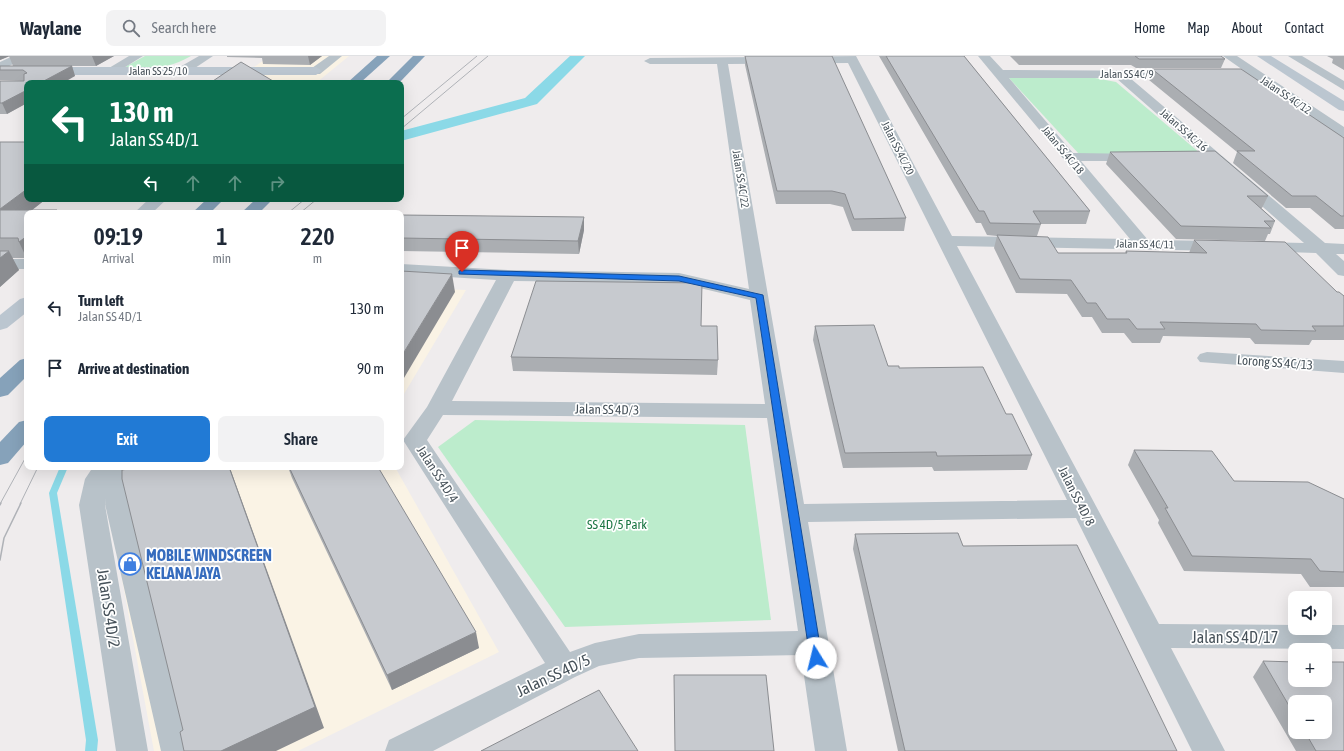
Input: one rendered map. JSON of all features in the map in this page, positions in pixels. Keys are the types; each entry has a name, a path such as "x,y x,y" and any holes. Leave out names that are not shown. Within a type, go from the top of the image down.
{"highway":[{"path":"356,80 384,56"},
{"path":"395,80 419,56"},
{"path":"203,210 213,202"},
{"path":"252,210 262,202"},
{"path":"0,390 24,367"},
{"path":"0,457 24,430"}],"street":[{"path":"0,67 22,56"},
{"path":"110,71 137,56"},
{"path":"182,71 207,56"},
{"path":"307,80 336,56"},
{"name":"Jalan SS 4C/18","path":"984,56 1144,244"},
{"name":"Jalan SS 4C/12","path":"1229,56 1344,133"},
{"path":"1263,56 1344,107"},
{"path":"1294,56 1344,86"},
{"path":"651,59 722,61 851,58"},
{"name":"Jalan SS 4C/20","path":"851,58 945,241"},
{"name":"Jalan SS 4C/22","path":"722,61 831,751"},
{"name":"Jalan SS 25/10","path":"0,71 316,72"},
{"name":"Jalan SS 4C/9","path":"999,74 1256,74"},
{"name":"Jalan SS 4C/16","path":"1119,74 1321,249 1344,271"},
{"path":"1069,157 1151,157"},
{"path":"1191,157 1214,157"},
{"path":"146,210 155,202"},
{"name":"Jalan SS 4C/11","path":"945,241 1344,249"},
{"name":"Jalan SS 4D/8","path":"945,241 1209,751"},
{"path":"0,264 24,264"},
{"path":"404,269 508,275 679,278 760,297"},
{"name":"Jalan SS 4D/4","path":"508,275 437,408 415,440 564,668"},
{"path":"0,324 24,305"},
{"name":"Lorong SS 4C/13","path":"1207,358 1344,367"},
{"name":"Jalan SS 4D/3","path":"437,408 778,411"},
{"name":"Jalan SS 4D/2","path":"104,470 97,479 92,505 132,751"},
{"path":"123,470 119,476 118,504 177,751"},
{"path":"794,513 1084,509"},
{"name":"Jalan SS 4D/17","path":"1149,636 1344,637"},
{"name":"Jalan SS 4D/5","path":"401,751 564,668 595,655 638,646 813,643"}],"shaded area":[{"path":"270,56 349,56 320,80 235,80"},
{"path":"404,287 466,290 404,394"},
{"path":"113,470 397,470 499,652 298,751 154,751 105,488"}],"green space":[{"path":"145,56 191,56 182,61 166,66 151,68 125,67"},
{"path":"1008,77 1095,78 1116,82 1201,154 1079,154"},
{"name":"SS 4D/5 Park","path":"475,420 745,425 771,620 565,627 438,447"}],"building":[{"path":"745,56 832,56 906,218 854,219 845,194 832,191 777,191"},
{"path":"886,56 964,56 1090,211 1033,211 1041,224 990,223 984,211 979,211"},
{"path":"1135,56 1221,56 1225,59 1139,59"},
{"path":"241,62 271,80 214,80"},
{"path":"0,66 72,66 46,80 24,80 24,74 27,73 23,70 0,70"},
{"path":"1152,69 1241,69 1344,138 1344,216 1341,216 1316,196 1292,196 1237,151 1255,151"},
{"path":"0,81 24,81 24,92 0,103"},
{"path":"0,142 24,142 24,191 0,209"},
{"path":"1215,151 1268,196 1247,196 1275,221 1264,221 1271,228 1181,226 1110,152"},
{"path":"0,210 24,210 24,238 19,242 18,238 0,238"},
{"path":"404,215 584,217 578,241 404,238"},
{"path":"997,235 1048,237 1058,253 1127,253 1126,251 1207,253 1194,240 1285,242 1337,292 1344,296 1344,326 1312,326 1316,331 1261,330 1256,324 1160,322 1165,329 1137,329 1129,319 1107,319 1096,303 1087,303 1071,280 1020,279"},
{"path":"0,251 9,251 0,258"},
{"path":"404,271 452,274 404,352"},
{"path":"536,281 702,283 701,326 717,326 718,360 511,357"},
{"path":"874,325 888,366 899,366 899,368 983,367 1006,414 1012,414 1032,455 937,456 936,452 845,453 815,326"},
{"path":"1134,450 1212,451 1234,481 1308,482 1344,499 1344,572 1320,571 1311,559 1192,556 1165,508 1168,508"},
{"path":"122,470 230,470 315,707 221,751 184,751 180,732 183,730 122,479"},
{"path":"290,470 380,470 476,632 387,675"},
{"path":"958,533 963,546 1077,545 1177,751 905,751 855,534"},
{"path":"1263,661 1288,662 1288,687 1332,687 1332,662 1344,662 1344,751 1316,751 1309,739 1332,739 1332,695 1288,695 1288,704"},
{"path":"674,675 766,675 774,751 675,751"},
{"path":"599,690 638,751 481,751"}],"waterway":[{"path":"404,135 531,101 578,56"},
{"path":"63,470 53,493 92,740 91,751"}],"tram line":[{"path":"404,117 477,56"},
{"path":"404,126 488,56"},
{"path":"292,210 301,202"},
{"path":"304,210 313,202"},
{"path":"0,504 24,460"},
{"path":"20,504 37,470"},
{"path":"0,560 4,538 21,503"}],"place":[{"name":"MOBILE WINDSCREEN KELANA JAYA","path":"130,564"}],"route":[{"path":"462,272 508,275 679,278 723,287 760,297 816,658"}]}
